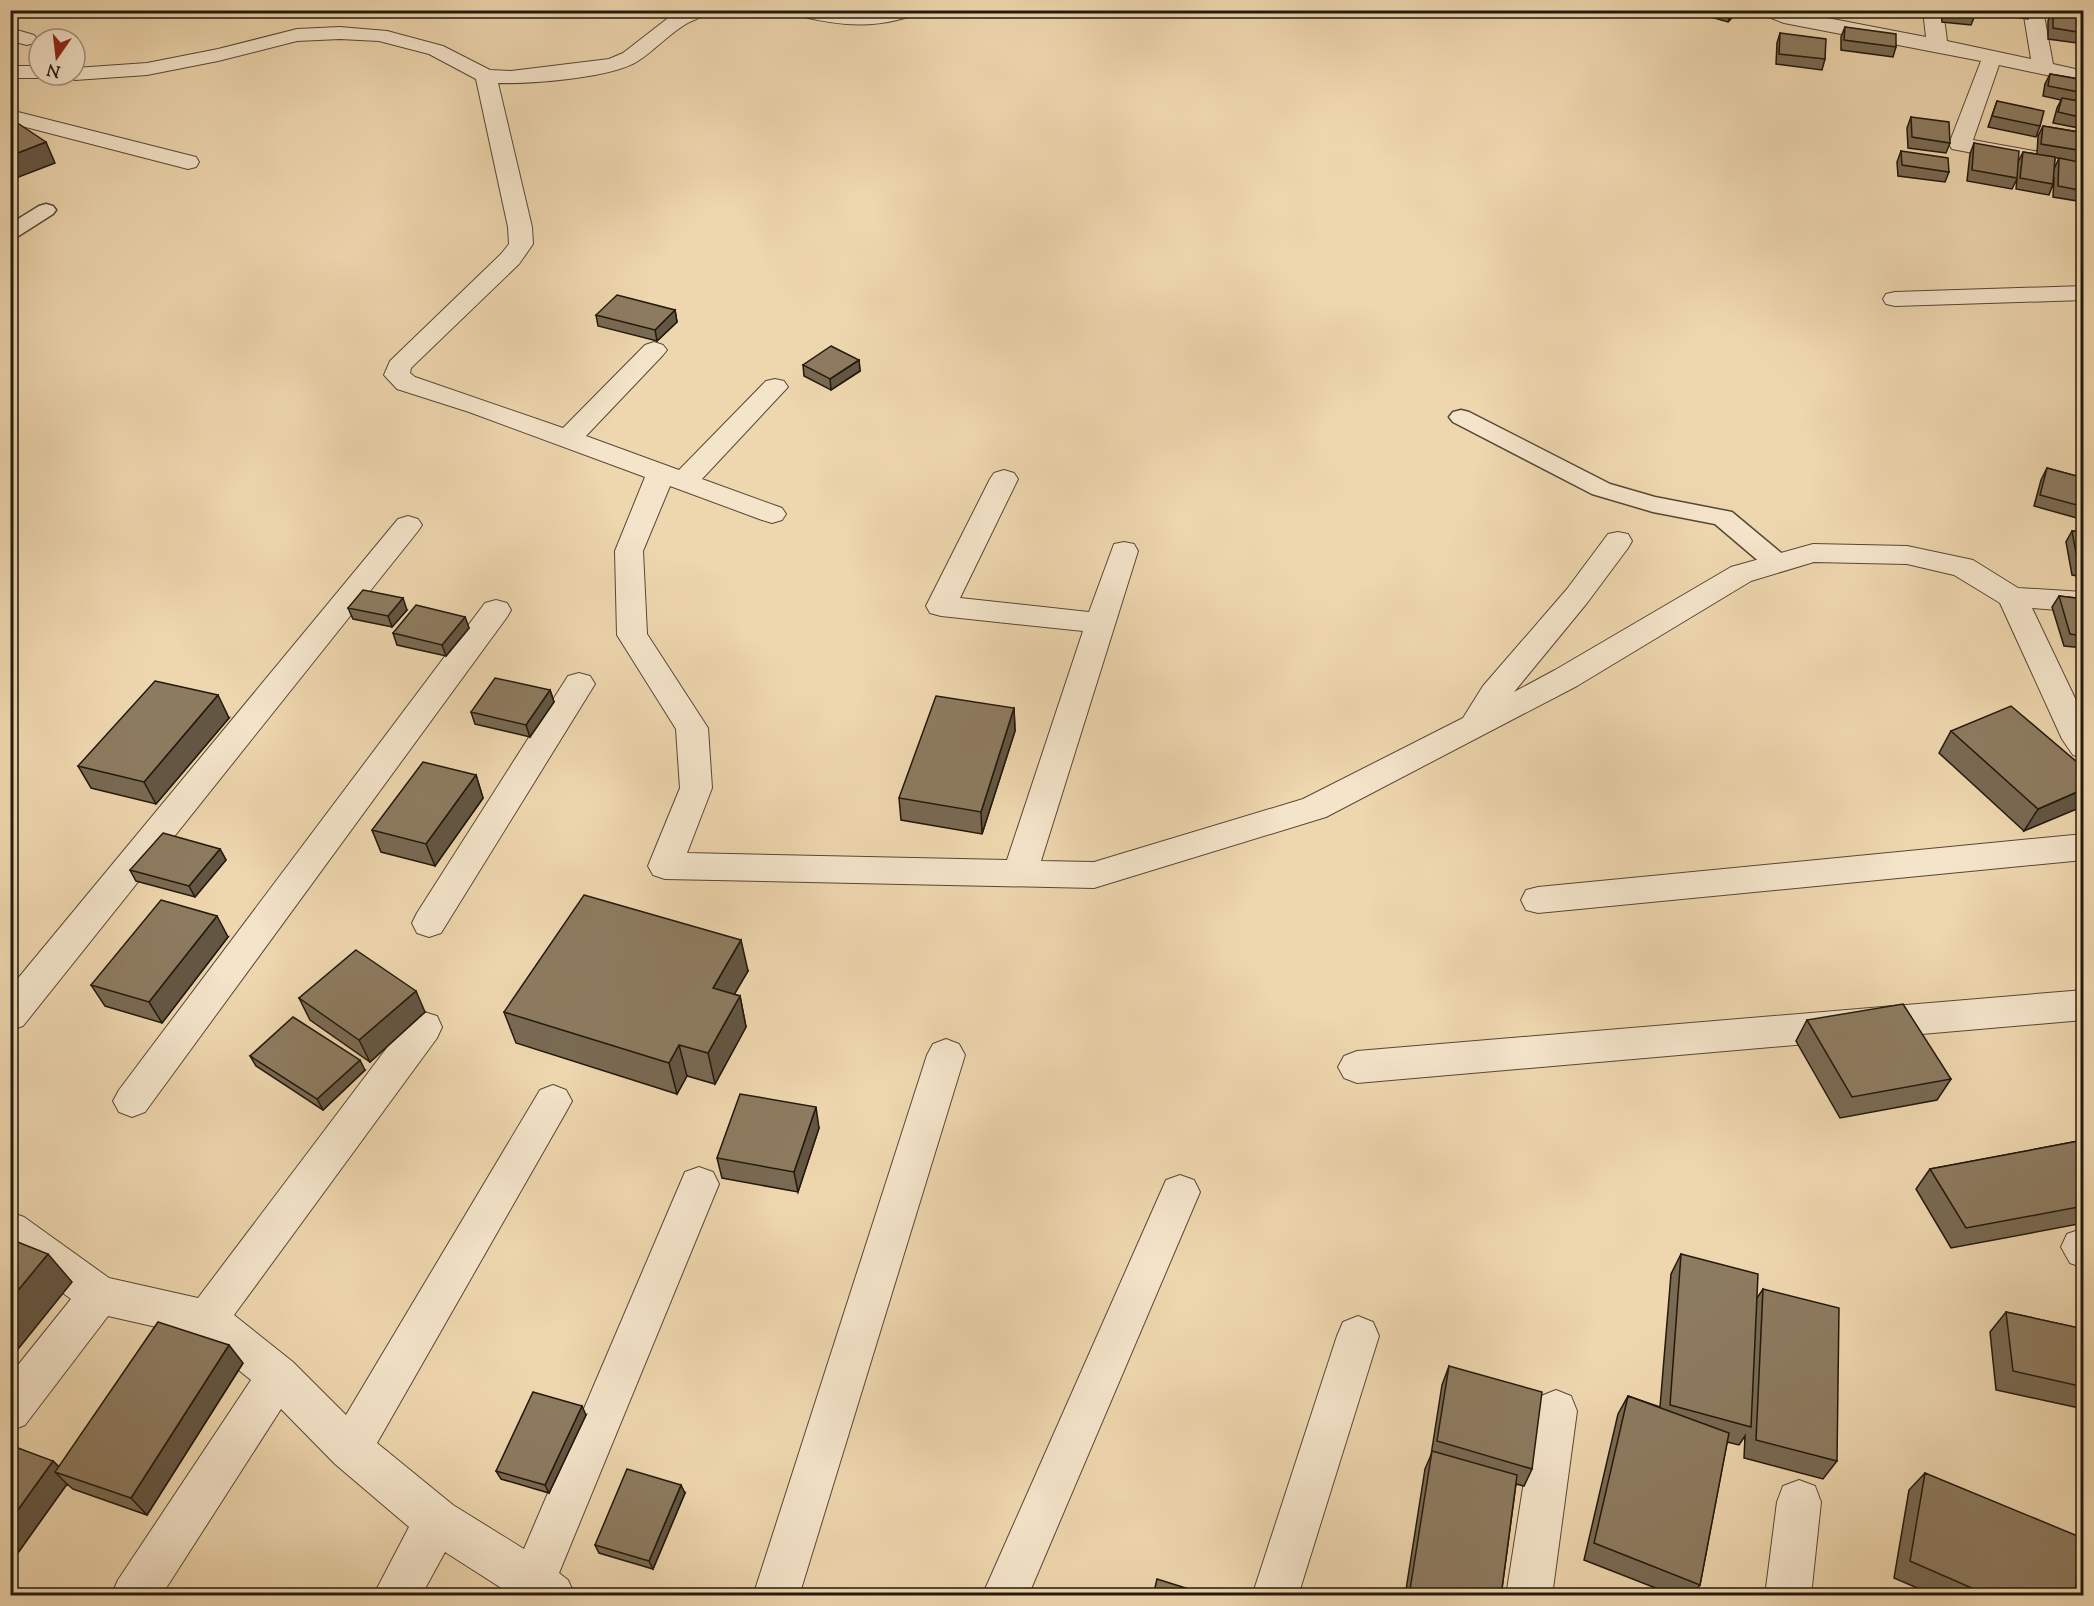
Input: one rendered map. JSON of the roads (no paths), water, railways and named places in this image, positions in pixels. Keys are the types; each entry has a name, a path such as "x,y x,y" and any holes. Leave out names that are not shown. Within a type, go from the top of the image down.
{"street":[{"path":"87,73 147,69 218,55 297,35 340,33 380,35 436,50 486,76 511,77 591,69 615,64 630,57 679,20 700,10"},
{"path":"799,10 825,17 859,20 895,16 908,10"},
{"path":"1768,10 1784,16 1937,45 2084,77"},
{"path":"1933,10 1937,45"},
{"path":"2033,10 2043,67"},
{"path":"1993,57 1986,68 1975,107 1960,144 2084,167"},
{"path":"10,72 27,72"},
{"path":"486,76 520,227 521,244 510,259 399,366 397,375 406,382 478,406 772,514"},
{"path":"10,116 188,162"},
{"path":"1895,299 2084,292"},
{"path":"567,440 654,350"},
{"path":"776,387 672,477 629,551 632,635 692,728 696,788 665,866 1094,874 1314,808 1566,678 1741,573 1813,553 1907,555 1963,567 2012,597 2084,602"},
{"path":"1004,479 941,606 1101,623"},
{"path":"10,1015 408,525"},
{"path":"1474,724 1494,694 1576,596 1618,541"},
{"path":"1020,873 1124,551"},
{"path":"2012,597 2084,747"},
{"path":"132,1101 496,609"},
{"path":"429,923 579,684"},
{"path":"1538,900 2084,847"},
{"path":"1357,1067 2084,1005"},
{"path":"207,1319 424,1027"},
{"path":"776,1596 946,1055"},
{"path":"350,1449 553,1101"},
{"path":"10,1230 99,1294 207,1319 278,1376 350,1449 437,1521 543,1588 699,1184"},
{"path":"1005,1596 1180,1192"},
{"path":"10,1410 99,1294"},
{"path":"1275,1596 1358,1336"},
{"path":"134,1596 278,1376"},
{"path":"1529,1596 1556,1411"},
{"path":"1788,1596 1799,1502"},
{"path":"396,1596 437,1521"}],"lane":[{"path":"10,233 46,210"},
{"path":"1461,417 1601,489 1653,504 1724,518 1777,563"}]}
